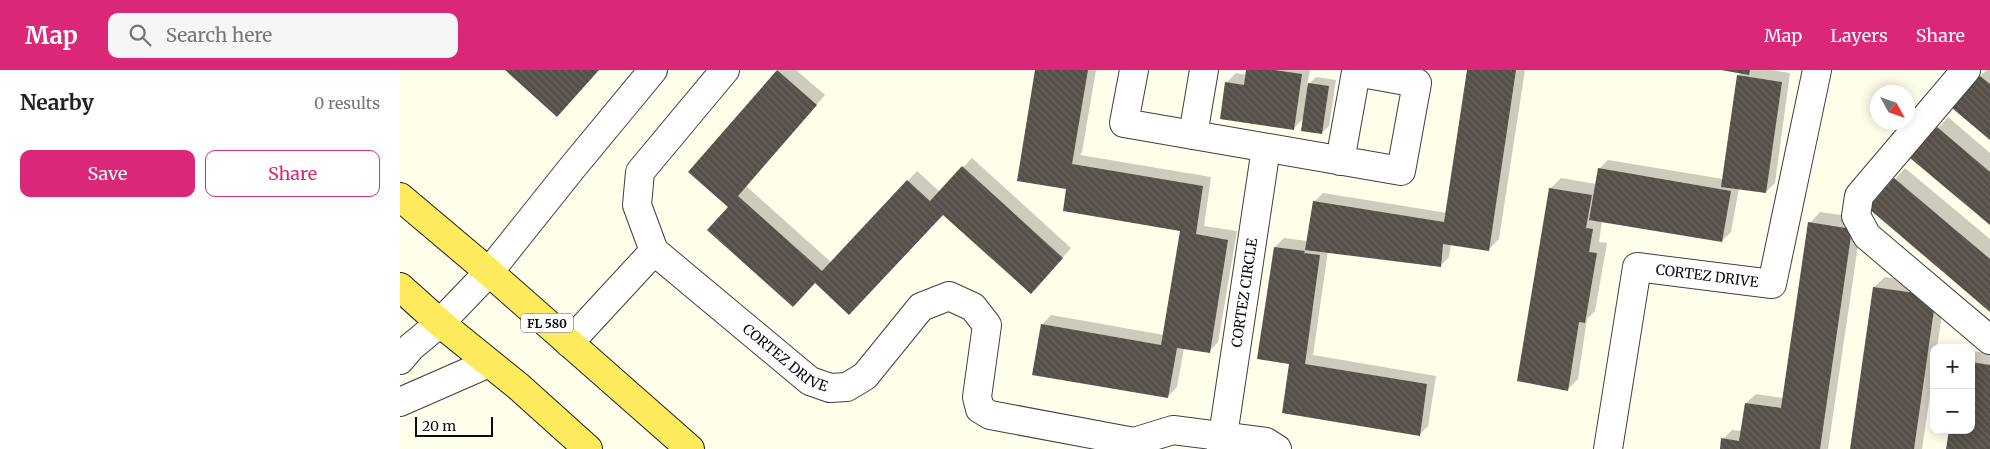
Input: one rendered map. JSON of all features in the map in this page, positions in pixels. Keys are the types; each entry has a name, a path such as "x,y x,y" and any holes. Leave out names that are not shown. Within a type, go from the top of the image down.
{"main road":[{"name":"FL 580","path":"400,197 489,272 690,449"},
{"path":"400,287 440,323 518,386 588,449"}],"street":[{"path":"400,360 411,347 440,323 489,272 653,70"},
{"path":"569,343 654,251 637,205 640,172 725,70"},
{"path":"1134,70 1124,123 1340,161"},
{"path":"1193,135 1204,70"},
{"name":"CORTEZ DRIVE","path":"1608,449 1637,267 1772,284 1816,70"},
{"path":"1966,70 1859,196 1856,216 1867,236 1990,340"},
{"name":"CORTEZ CIRCLE","path":"1221,443 1266,148"},
{"name":"CORTEZ DRIVE","path":"654,251 810,381 830,388 847,387 865,376 921,307 949,296 973,307 987,325 977,397 980,409 990,415 1134,442 1173,430 1221,443"},
{"path":"400,402 489,363"},
{"path":"1221,443 1266,442 1276,449"}],"building":[{"path":"505,70 599,70 557,117"},
{"path":"777,70 817,105 738,196 822,271 907,180 930,201 962,166 1063,258 1031,294 943,215 849,315 815,283 793,307 707,230 728,207 688,172"},
{"path":"1035,70 1088,70 1072,164 1203,186 1196,234 1228,240 1210,353 1177,348 1168,398 1032,375 1041,324 1161,345 1180,231 1063,211 1066,189 1017,181"},
{"path":"1246,70 1274,70 1302,74 1294,130 1220,119 1225,82 1244,85"},
{"path":"1467,70 1516,70 1489,251 1443,244 1441,267 1305,250 1313,201 1444,222"},
{"path":"1721,70 1750,70 1749,75"},
{"path":"1737,75 1782,82 1766,193 1721,187"},
{"path":"1980,76 1990,84 1990,140 1952,108"},
{"path":"1308,83 1329,86 1322,134 1301,131"},
{"path":"1937,127 1990,172 1990,225 1910,158"},
{"path":"1598,168 1731,191 1722,242 1589,220"},
{"path":"1894,178 1990,259 1990,312 1868,208"},
{"path":"1549,188 1592,195 1586,228 1593,229 1589,252 1597,253 1585,323 1579,322 1568,391 1517,381"},
{"path":"1808,222 1852,229 1820,449 1720,449 1721,438 1739,441 1745,403 1781,408"},
{"path":"1274,247 1320,255 1305,364 1427,384 1420,436 1282,413 1289,364 1257,359"},
{"path":"1873,287 1936,296 1914,449 1850,449"},
{"path":"1975,363 1990,365 1990,449 1946,449 1948,434 1975,434"}]}
